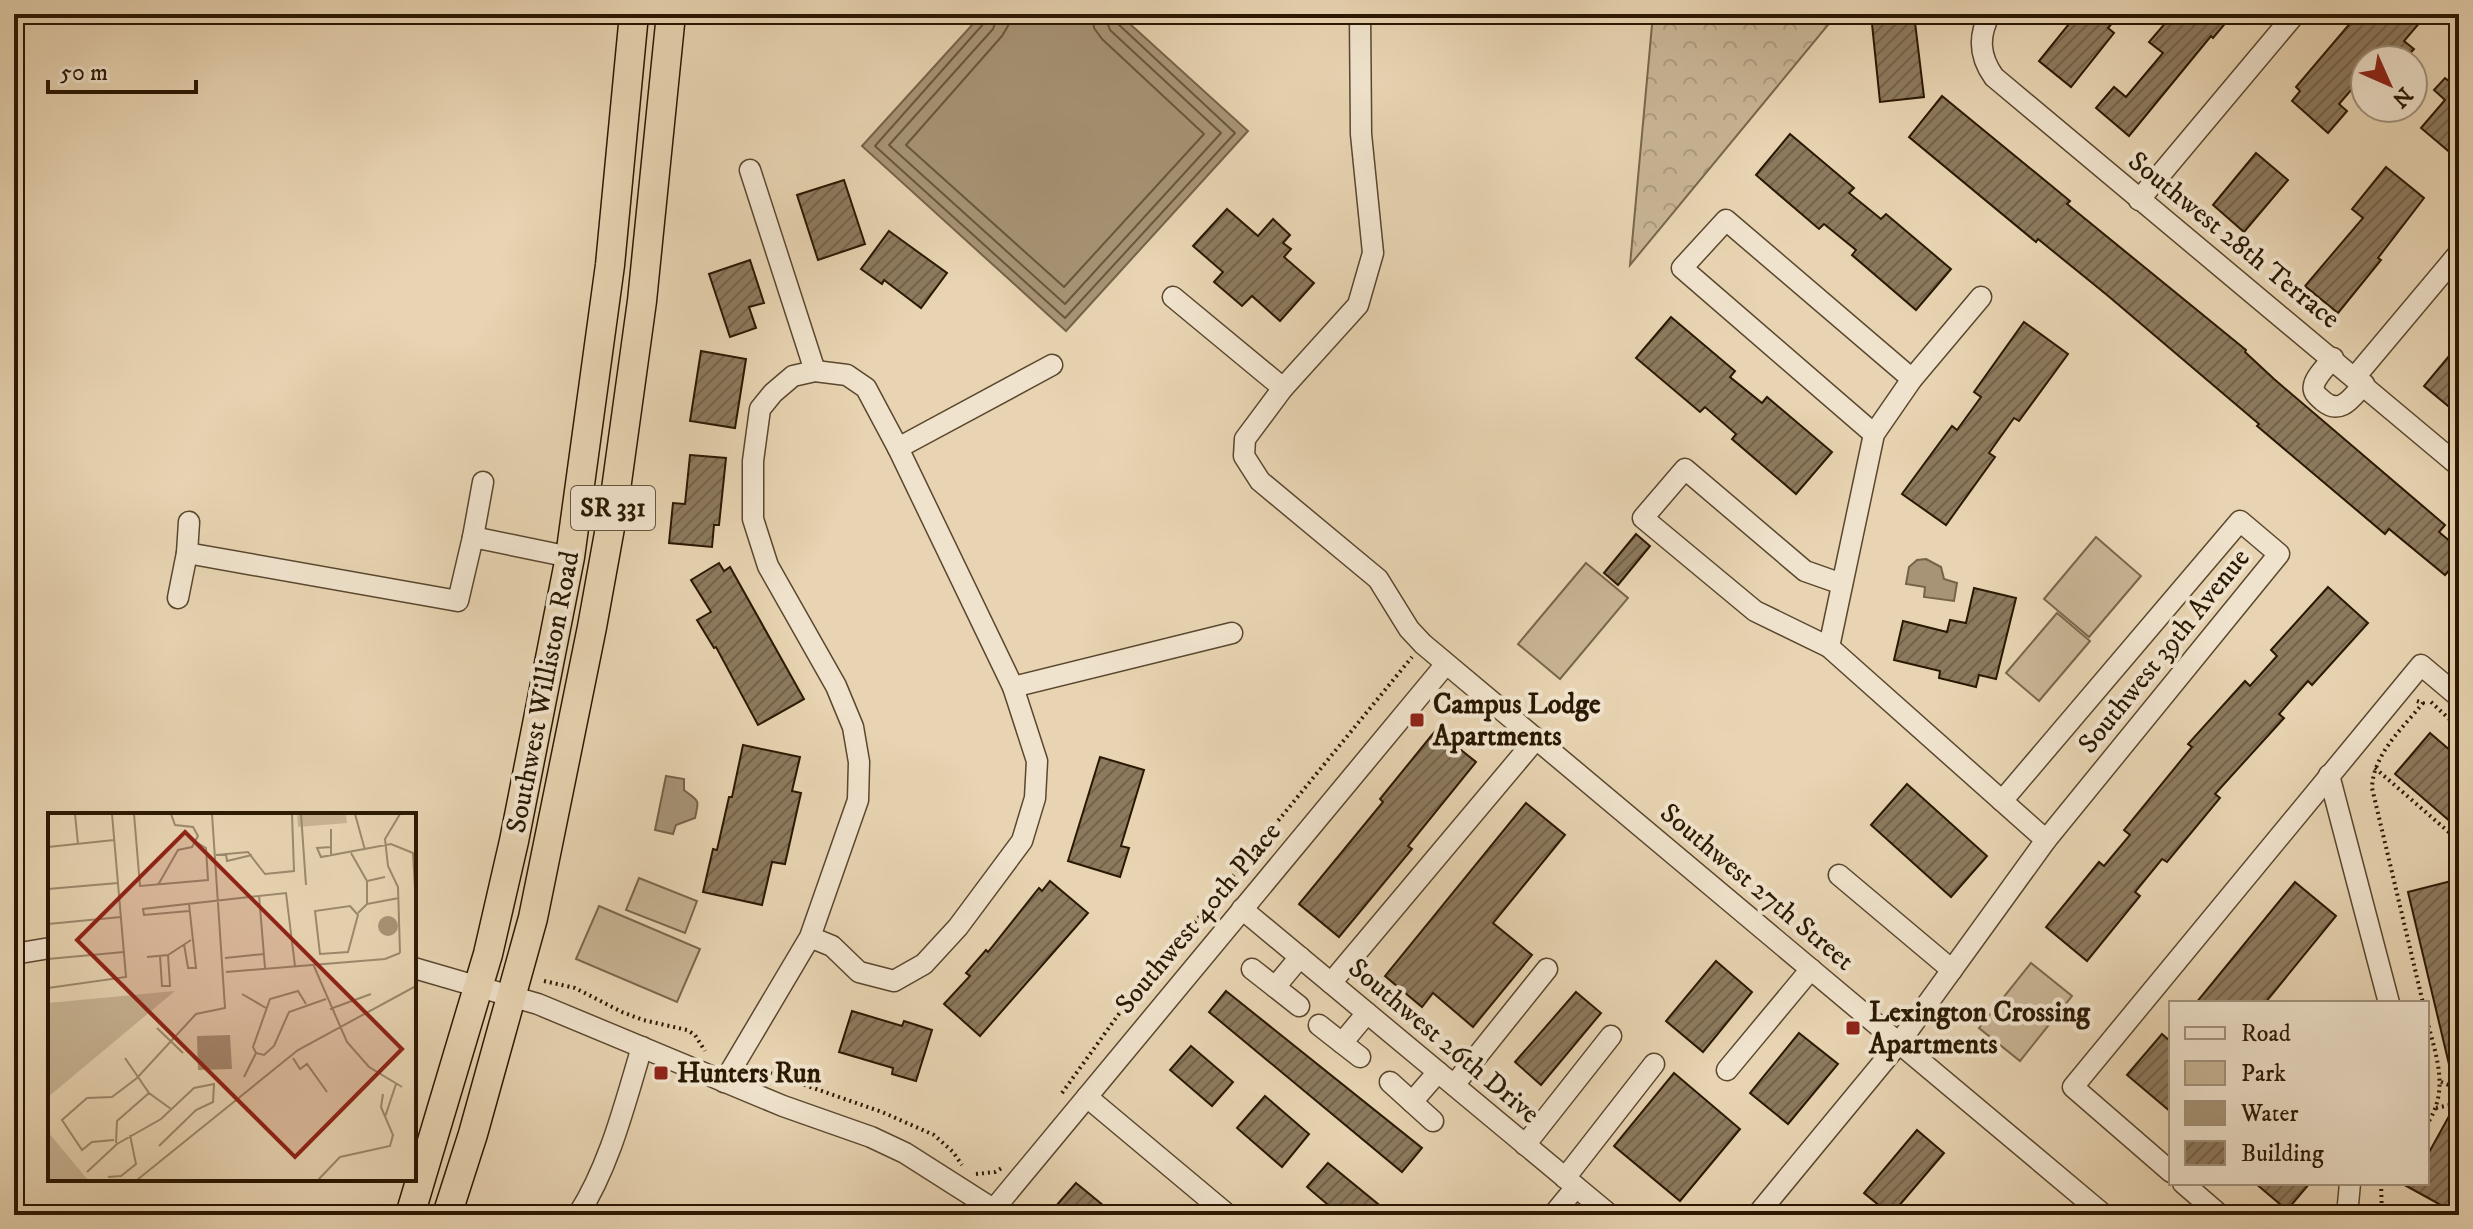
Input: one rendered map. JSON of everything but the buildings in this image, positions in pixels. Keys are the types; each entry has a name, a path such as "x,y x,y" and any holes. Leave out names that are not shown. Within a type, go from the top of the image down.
{"highway":[{"name":"Southwest Williston Road","path":"410,1215 479,986 514,841 570,557 610,265 634,14"},
{"name":"Southwest Williston Road","path":"447,1215 513,996 533,918 613,511 642,301 671,14"}],"street":[{"name":"Southwest 27th Street","path":"1360,14 1361,134 1373,253 1358,305 1283,388 1245,439 1244,456 1260,481 1378,579 1409,629 1446,664 2104,1215"},
{"name":"Southwest 28th Terrace","path":"1990,14 1982,29 1982,52 1994,77 2360,380 2459,466"},
{"path":"2139,200 2295,14"},
{"path":"750,170 815,371"},
{"path":"1874,434 1682,268 1726,220 1912,379"},
{"path":"2333,358 2313,388 2331,408 2346,404 2360,380 2459,253"},
{"path":"1173,297 1283,388"},
{"path":"1829,647 1874,434 1912,379 1981,297"},
{"path":"898,448 1052,365"},
{"path":"724,1082 810,937 858,800 859,762 853,727 836,686 768,566 753,519 753,461 760,409 793,376 815,371 847,375 866,388 1013,687 1037,761 1035,798 1022,841 958,927 924,964 894,981 859,972 832,946 810,937"},
{"path":"1842,584 1805,571 1685,469 1643,518 1755,611 1829,647 2046,840"},
{"path":"187,553 458,601 483,482"},
{"name":"Southwest 39th Avenue","path":"1757,1215 1899,1043 2046,840 2279,554 2240,521 2002,801"},
{"path":"178,598 187,553 189,522"},
{"path":"473,537 570,557"},
{"path":"1013,687 1232,633"},
{"name":"Southwest 40th Place","path":"989,1213 1446,664"},
{"path":"2169,1170 2073,1087 2421,665 2459,697"},
{"path":"1331,983 1536,739"},
{"path":"2329,775 2388,1001"},
{"path":"1839,875 1952,970"},
{"name":"Southwest 26th Drive","path":"1242,909 1610,1215"},
{"path":"14,954 48,948"},
{"path":"1275,987 1300,957"},
{"path":"416,969 513,996 894,1148 989,1213"},
{"path":"1252,969 1299,1006"},
{"path":"1412,1102 1446,1078 1547,969"},
{"path":"1727,1070 1811,969"},
{"path":"1342,1043 1367,1013"},
{"path":"1319,1025 1360,1057"},
{"path":"1525,1145 1611,1036"},
{"path":"578,1215 587,1201 612,1140 642,1047"},
{"path":"1553,1215 1570,1182 1654,1064"},
{"path":"1390,1082 1433,1121"},
{"path":"1087,1097 1228,1215"},
{"path":"2185,1185 2220,1215"},
{"path":"2347,1215 2350,1185"}],"path":[{"path":"1057,1102 1085,1058 1139,986 1414,655"},
{"path":"2402,688 2423,703 2379,758 2372,788 2423,1001"},
{"path":"2431,702 2459,728"},
{"path":"2375,768 2459,841"},
{"path":"544,981 575,988 643,1020 687,1030 708,1053"},
{"path":"2429,1029 2441,1082 2436,1108 2429,1120"},
{"path":"751,1066 882,1112 934,1135 969,1172 985,1174 1004,1167"},
{"path":"2441,1082 2459,1089"},
{"path":"2436,1108 2459,1103"},
{"path":"2381,1185 2382,1215"}],"green space":[{"path":"1653,14 1837,14 1630,265"},
{"path":"2096,537 2141,576 2089,637 2044,599"},
{"path":"1586,563 1628,598 1560,679 1518,644"},
{"path":"2057,613 2090,641 2039,701 2006,673"},
{"path":"639,878 697,901 685,933 626,910"},
{"path":"599,906 700,949 677,1002 576,959"},
{"path":"2031,963 2072,996 2020,1061 1979,1028"}],"water":[{"path":"982,14 1119,14 1248,131 1066,331 862,146"},
{"path":"1926,559 1941,567 1944,579 1957,583 1954,601 1924,597 1925,587 1906,584 1909,567 1917,560"},
{"path":"666,776 684,779 684,790 697,803 695,818 676,825 673,834 655,830"}],"place":[{"name":"Campus Lodge Apartments","path":"1417,720"},
{"name":"Lexington Crossing Apartments","path":"1853,1028"},
{"name":"Hunters Run","path":"661,1073"}]}
